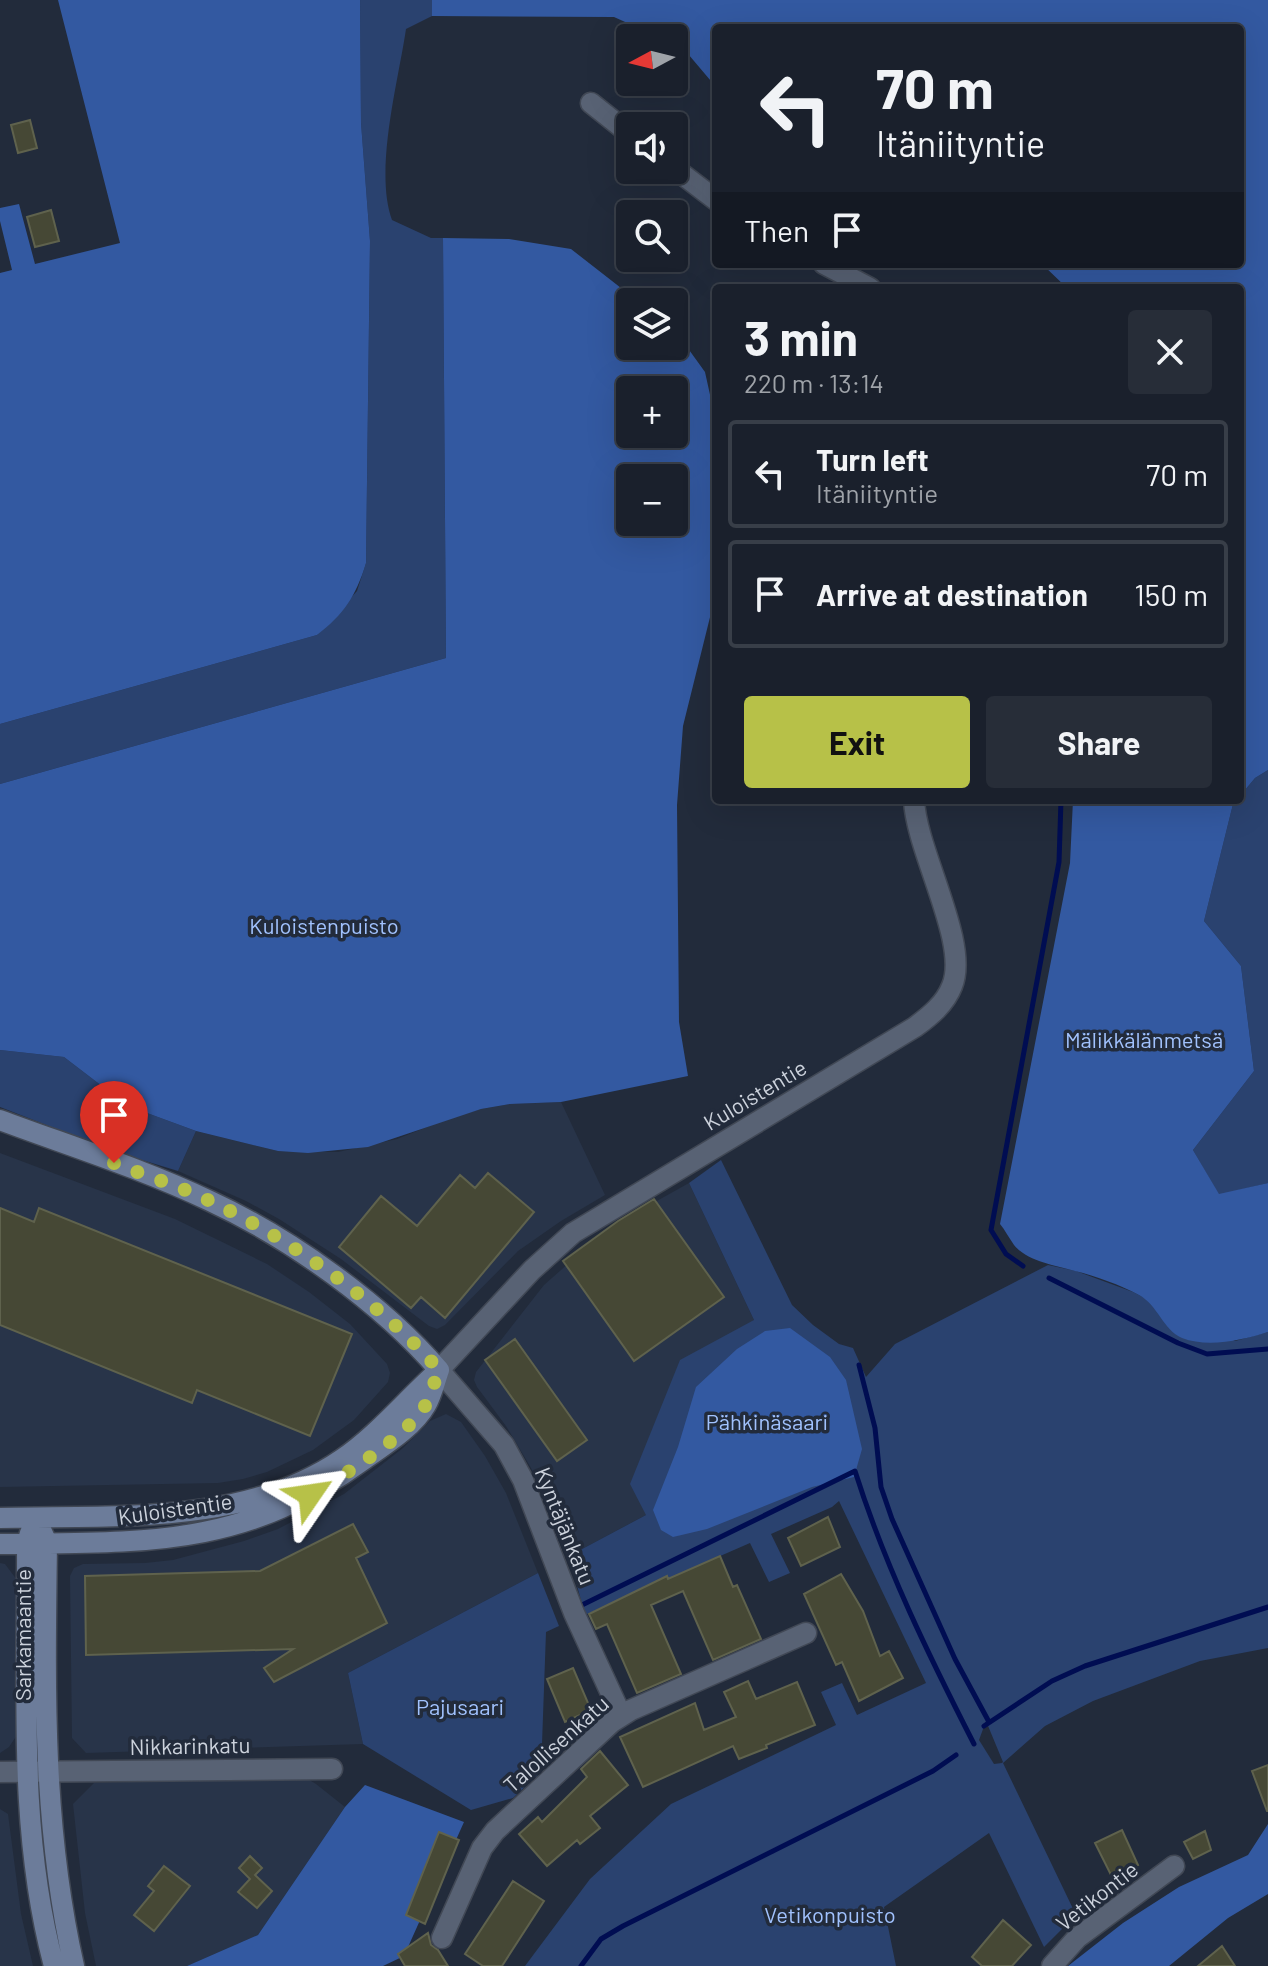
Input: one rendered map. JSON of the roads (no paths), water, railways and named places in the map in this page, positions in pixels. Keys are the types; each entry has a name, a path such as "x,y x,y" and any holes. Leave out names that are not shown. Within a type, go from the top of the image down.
{"street":[{"path":"591,103 616,123"},
{"path":"688,179 712,197"},
{"path":"832,268 862,284"},
{"name":"Kuloistentie","path":"0,1518 116,1516 220,1507 279,1493 319,1474 361,1445 439,1370 532,1270 573,1233 935,1012 953,985 955,953 923,847 915,804"},
{"path":"0,1120 192,1193 247,1219 307,1257 362,1299 413,1341 439,1370"},
{"name":"Kuloistentie","path":"0,1544 130,1541 192,1535 250,1522 287,1507 349,1471 405,1427 426,1405 439,1370"},
{"name":"Kyntäjänkatu","path":"439,1370 504,1445 523,1480 574,1613 621,1715"},
{"name":"Sarkamaantie","path":"35,1517 37,1885 54,1966"},
{"name":"Talollisenkatu","path":"442,1938 482,1848 495,1831 621,1715 806,1633"},
{"name":"Nikkarinkatu","path":"0,1772 332,1769"},
{"name":"Sarkamaantie","path":"38,1771 74,1966"},
{"name":"Vetikontie","path":"1052,1966 1077,1938 1174,1866"}],"waterway":[{"path":"1023,1266 1006,1254 991,1230 1059,862 1061,804"},
{"path":"1049,1278 1178,1343 1207,1354 1268,1349"},
{"path":"859,1365 875,1428 881,1487 892,1519 955,1659 989,1722"},
{"path":"582,1605 855,1471 909,1610 974,1744"},
{"path":"984,1726 1052,1681 1085,1666 1268,1607"},
{"path":"581,1966 601,1939 623,1926 933,1771 956,1755"}],"park label":[{"name":"Kuloistenpuisto","path":"324,926"},
{"name":"Mälikkälänmetsä","path":"1144,1040"},
{"name":"Pähkinäsaari","path":"767,1422"},
{"name":"Pajusaari","path":"460,1707"},
{"name":"Vetikonpuisto","path":"830,1915"}]}
